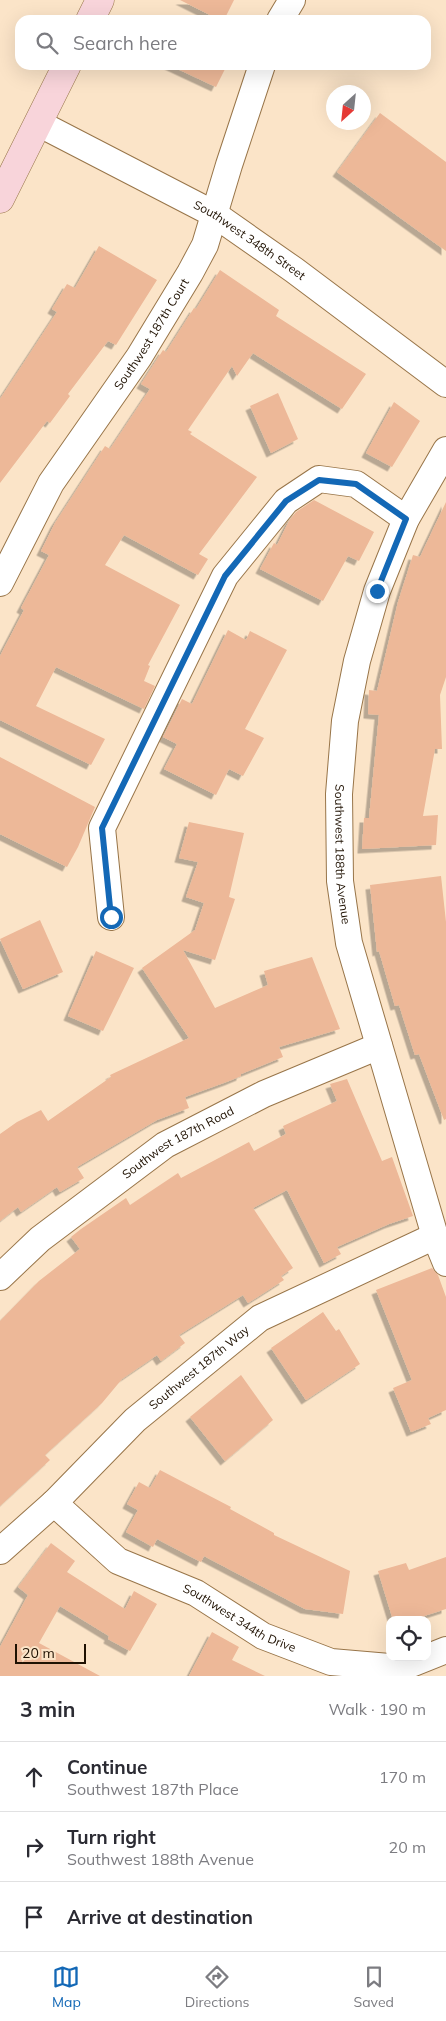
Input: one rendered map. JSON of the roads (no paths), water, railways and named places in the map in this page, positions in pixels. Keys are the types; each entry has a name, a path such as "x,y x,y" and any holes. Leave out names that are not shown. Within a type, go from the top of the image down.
{"street":[{"path":"92,15 100,0"},
{"path":"283,15 292,0"},
{"path":"0,199 64,70"},
{"name":"Southwest 187th Court","path":"0,583 51,483 139,357 205,245 228,164 260,70"},
{"name":"Southwest 348th Street","path":"38,123 214,214 294,270 446,384"},
{"name":"Southwest 188th Avenue","path":"446,450 406,519 377,591 357,661 345,721 339,794 340,881 349,943 435,1236 446,1263"},
{"path":"111,917 102,828 225,576 286,501 319,480 356,484 406,519"},
{"name":"Southwest 187th Road","path":"0,1277 40,1239 165,1145 264,1094 379,1046"},
{"name":"Southwest 187th Way","path":"0,1551 54,1503 135,1420 260,1318 435,1236"},
{"name":"Southwest 344th Drive","path":"54,1503 118,1561 196,1593 264,1636 331,1662 401,1668 446,1650"}]}
